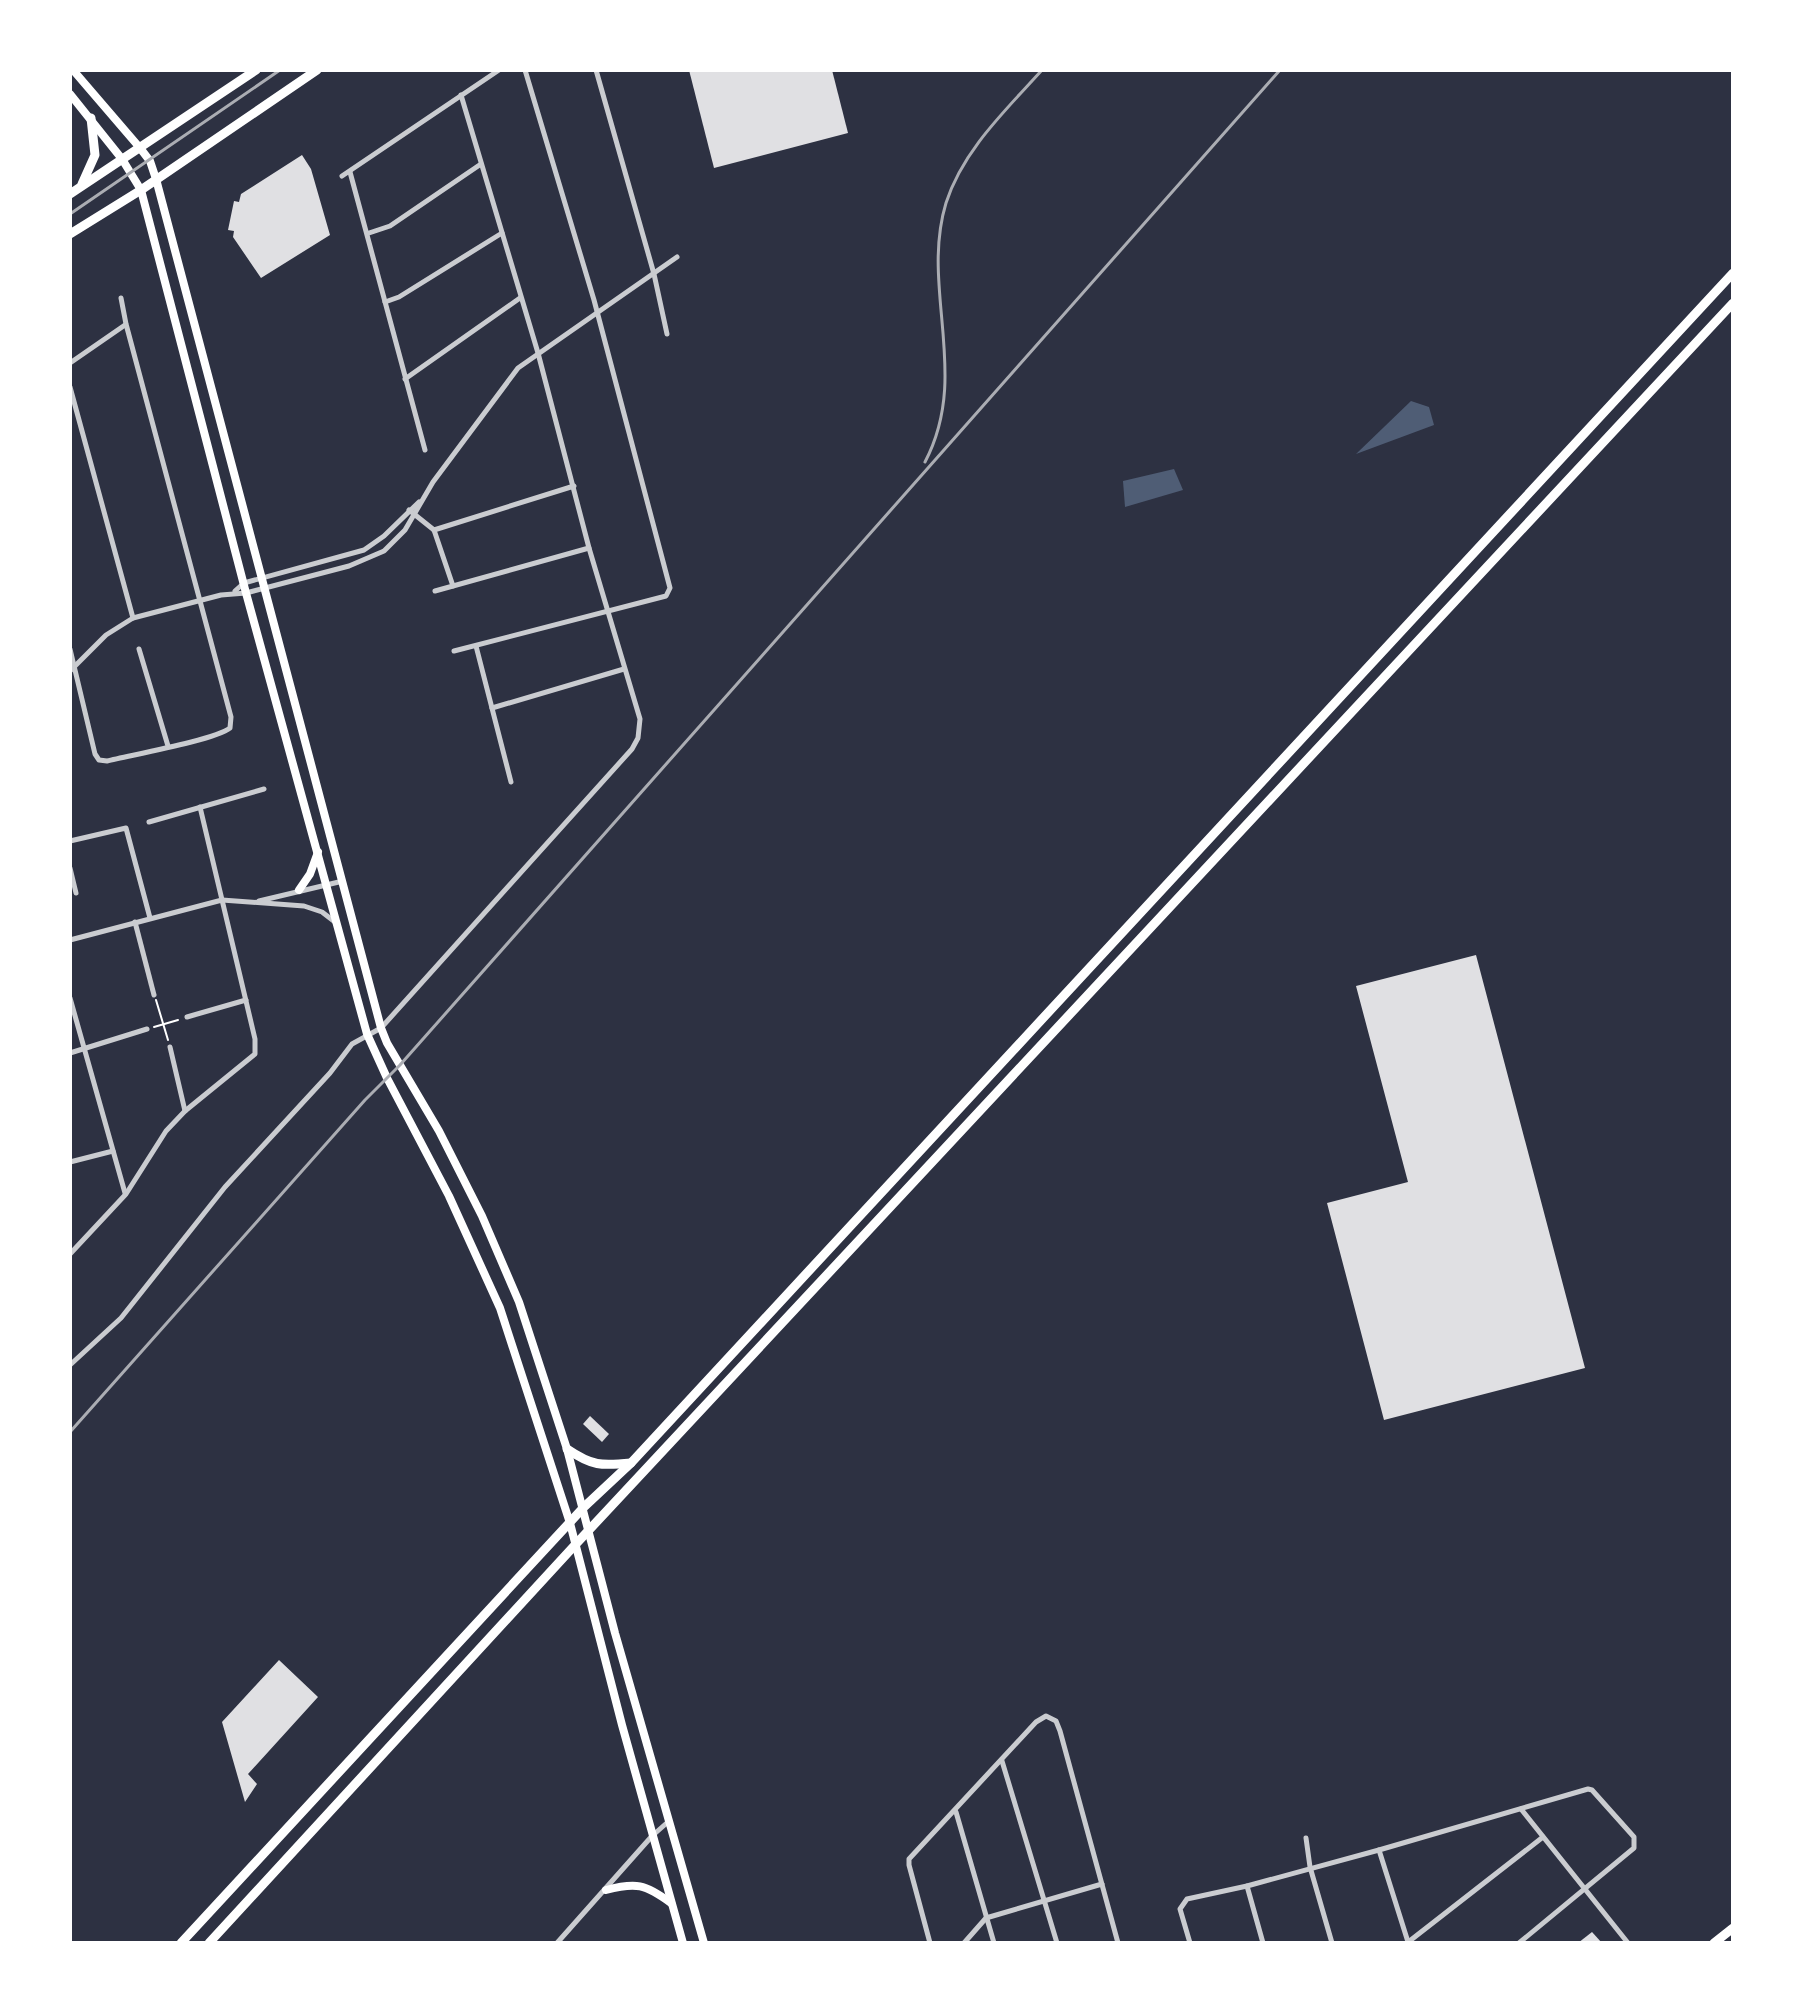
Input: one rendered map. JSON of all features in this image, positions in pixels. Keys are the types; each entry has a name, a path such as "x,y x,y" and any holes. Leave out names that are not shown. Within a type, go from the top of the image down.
{"main road":[{"path":"73,70 150,161 381,1028 482,1216 519,1302 584,1507 615,1633 704,1943"},
{"path":"70,194 256,70"},
{"path":"70,234 141,190 317,70"},
{"path":"70,94 122,159 141,190 245,588 367,1034 383,1071 449,1196 500,1308 570,1523 683,1943"},
{"path":"81,187 95,155 96,141 91,118"},
{"path":"181,1943 584,1507 631,1463 1045,1014 1315,727 1733,273"},
{"path":"209,1943 575,1545 1733,303"},
{"path":"1315,727 1329,738"},
{"path":"299,890 310,874 318,851"},
{"path":"567,1449 596,1465 631,1463"},
{"path":"599,1636 615,1633"},
{"path":"606,1890 628,1884 642,1886 654,1890 672,1904"},
{"path":"1714,1943 1733,1928"}],"street":[{"path":"342,176 499,70"},
{"path":"454,651 666,596 670,586 598,312 525,70"},
{"path":"596,70 654,274 667,334"},
{"path":"70,1365 121,1318 225,1187 330,1073 352,1044 381,1028 632,749 640,729 638,712 589,548 538,353 461,95"},
{"path":"369,233 390,226 481,164"},
{"path":"350,172 369,233 425,450"},
{"path":"385,302 399,297 502,233"},
{"path":"245,588 264,589 368,559 393,543 508,379 538,353 677,257"},
{"path":"70,649 72,668 99,760 107,761 222,733 230,728 231,717 198,601 121,298"},
{"path":"405,379 520,298"},
{"path":"70,363 126,324"},
{"path":"70,387 133,618"},
{"path":"434,530 574,486"},
{"path":"72,668 106,635 133,618 234,592 261,579 364,550 420,502"},
{"path":"409,510 434,530 453,586"},
{"path":"435,591 589,548"},
{"path":"476,646 511,782"},
{"path":"139,649 168,746"},
{"path":"492,708 624,669"},
{"path":"149,822 264,789"},
{"path":"71,1250 126,1194 166,1131 185,1111 254,1056 256,1048 246,1000 200,807"},
{"path":"70,841 126,828 150,918"},
{"path":"70,868 76,893"},
{"path":"258,901 344,880"},
{"path":"70,940 222,900 304,906 322,912 337,922"},
{"path":"135,922 154,995"},
{"path":"70,998 126,1194"},
{"path":"187,1017 246,1000"},
{"path":"70,1053 147,1029"},
{"path":"170,1047 185,1111"},
{"path":"70,1162 113,1151"},
{"path":"930,1943 909,1865 911,1856 1036,1722 1046,1716 1056,1721 1118,1943"},
{"path":"1002,1761 1057,1943"},
{"path":"1190,1943 1180,1909 1187,1899 1379,1850 1588,1789 1598,1794 1636,1841 1634,1848 1519,1943"},
{"path":"1521,1809 1628,1943"},
{"path":"956,1811 994,1943"},
{"path":"557,1943 669,1821"},
{"path":"1379,1850 1407,1942 1543,1837"},
{"path":"1306,1838 1310,1867 1332,1943"},
{"path":"964,1943 986,1918 1102,1884"},
{"path":"1247,1886 1263,1943"}],"path":[{"path":"154,995 170,1047"},
{"path":"147,1029 187,1017"}],"water":[{"path":"1411,401 1429,407 1434,425 1356,454"},
{"path":"1174,469 1183,490 1125,507 1123,481"}],"building":[{"path":"689,70 832,70 848,133 714,168"},
{"path":"302,155 311,169 330,235 261,278 233,237 234,231 228,230 234,201 239,202 241,194"},
{"path":"1476,955 1585,1368 1384,1420 1327,1203 1408,1182 1356,986"},
{"path":"590,1416 609,1434 602,1442 583,1424"},
{"path":"279,1660 318,1697 248,1774 257,1784 245,1802 222,1722"},
{"path":"1592,1932 1602,1943 1578,1943"}],"railway":[{"path":"70,214 280,70"},
{"path":"925,462 938,429 944,397 945,364 938,268 946,203 974,148 1042,70"},
{"path":"70,1432 365,1100 400,1065 1280,70"}]}
